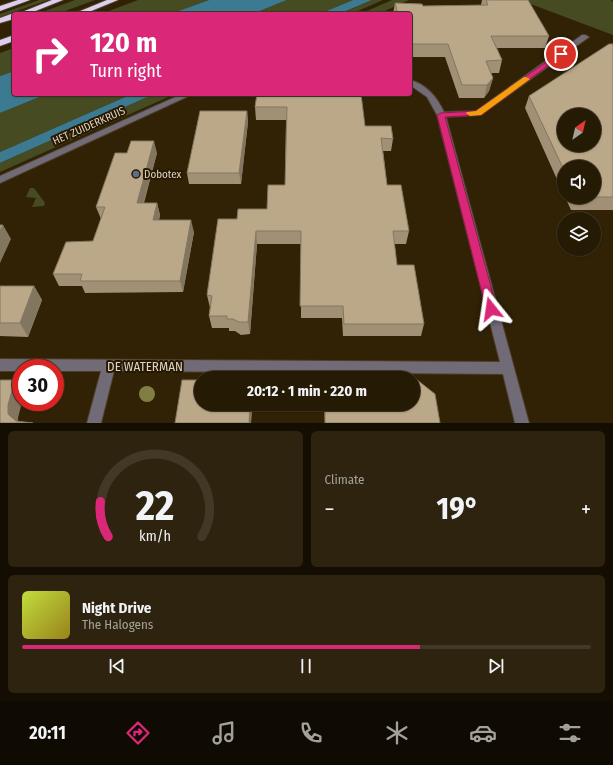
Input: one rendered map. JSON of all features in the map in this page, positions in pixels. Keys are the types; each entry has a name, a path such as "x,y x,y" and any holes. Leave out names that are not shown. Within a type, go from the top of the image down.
{"highway":[{"path":"0,9 26,0"},
{"path":"26,12 59,0"},
{"path":"82,12 114,0"},
{"path":"0,21 12,17"},
{"path":"0,43 12,39"}],"street":[{"path":"441,115 478,113 585,37"},
{"path":"412,83 426,90 436,104 441,115 522,423"},
{"name":"HET ZUIDERKRUIS","path":"0,180 185,96"},
{"name":"DE WATERMAN","path":"0,365 507,368"},
{"path":"94,423 109,366"}],"green space":[{"path":"39,0 48,0 0,17 0,14"},
{"path":"75,0 95,0 62,12 42,12"},
{"path":"138,0 209,0 176,12 106,12"},
{"path":"287,0 353,0 324,12 257,12"},
{"path":"372,0 383,0 356,12 345,12"},
{"path":"392,0 409,0 382,12 365,12"},
{"path":"520,0 611,0 613,2 613,35"},
{"path":"12,49 12,72 0,76 0,53"},
{"path":"42,96 127,96 0,152 0,113"},
{"path":"150,96 171,96 0,172 0,163"},
{"path":"30,188 34,188 45,203 44,206 32,207 36,198 26,197"}],"water":[{"path":"209,0 287,0 257,12 176,12"},
{"path":"353,0 372,0 344,12 324,12"},
{"path":"12,72 12,96 42,96 0,113 0,76"},
{"path":"127,96 150,96 0,163 0,152"}],"building":[{"path":"486,0 528,0 549,36 491,36 502,60 486,61 493,78 487,85 462,85 448,44 412,44 412,12 397,12 395,3 422,4 423,6 488,5"},
{"path":"609,44 613,44 613,197 601,197 601,160 559,160 529,96"},
{"path":"257,96 361,96 365,126 391,126 393,139 381,138 387,185 401,185 409,231 393,231 397,265 414,265 424,324 344,324 343,306 300,306 301,231 256,231 248,322 239,322 233,319 227,319 227,316 209,316 212,296 207,295 218,219 237,219 238,209 267,209 268,185 285,185 287,107 255,107"},
{"path":"200,111 247,111 239,173 187,173"},
{"path":"131,141 154,141 137,203 157,203 153,220 191,220 180,281 80,281 82,274 53,274 66,242 93,241 105,207 96,207 115,153 127,153"},
{"path":"0,286 34,286 20,323 0,323"},
{"path":"0,380 12,380 12,391 8,405 8,414 16,421 33,423 0,423"},
{"path":"182,380 194,380 194,411 250,411 249,423 175,423"},
{"path":"420,382 435,394 440,423 325,423 325,411 420,411"}],"slow traffic":[{"path":"470,113 478,113 526,79"}],"place":[{"name":"Dobotex","path":"136,174"}],"route":[{"path":"491,309 441,115 478,113 561,54"}]}
